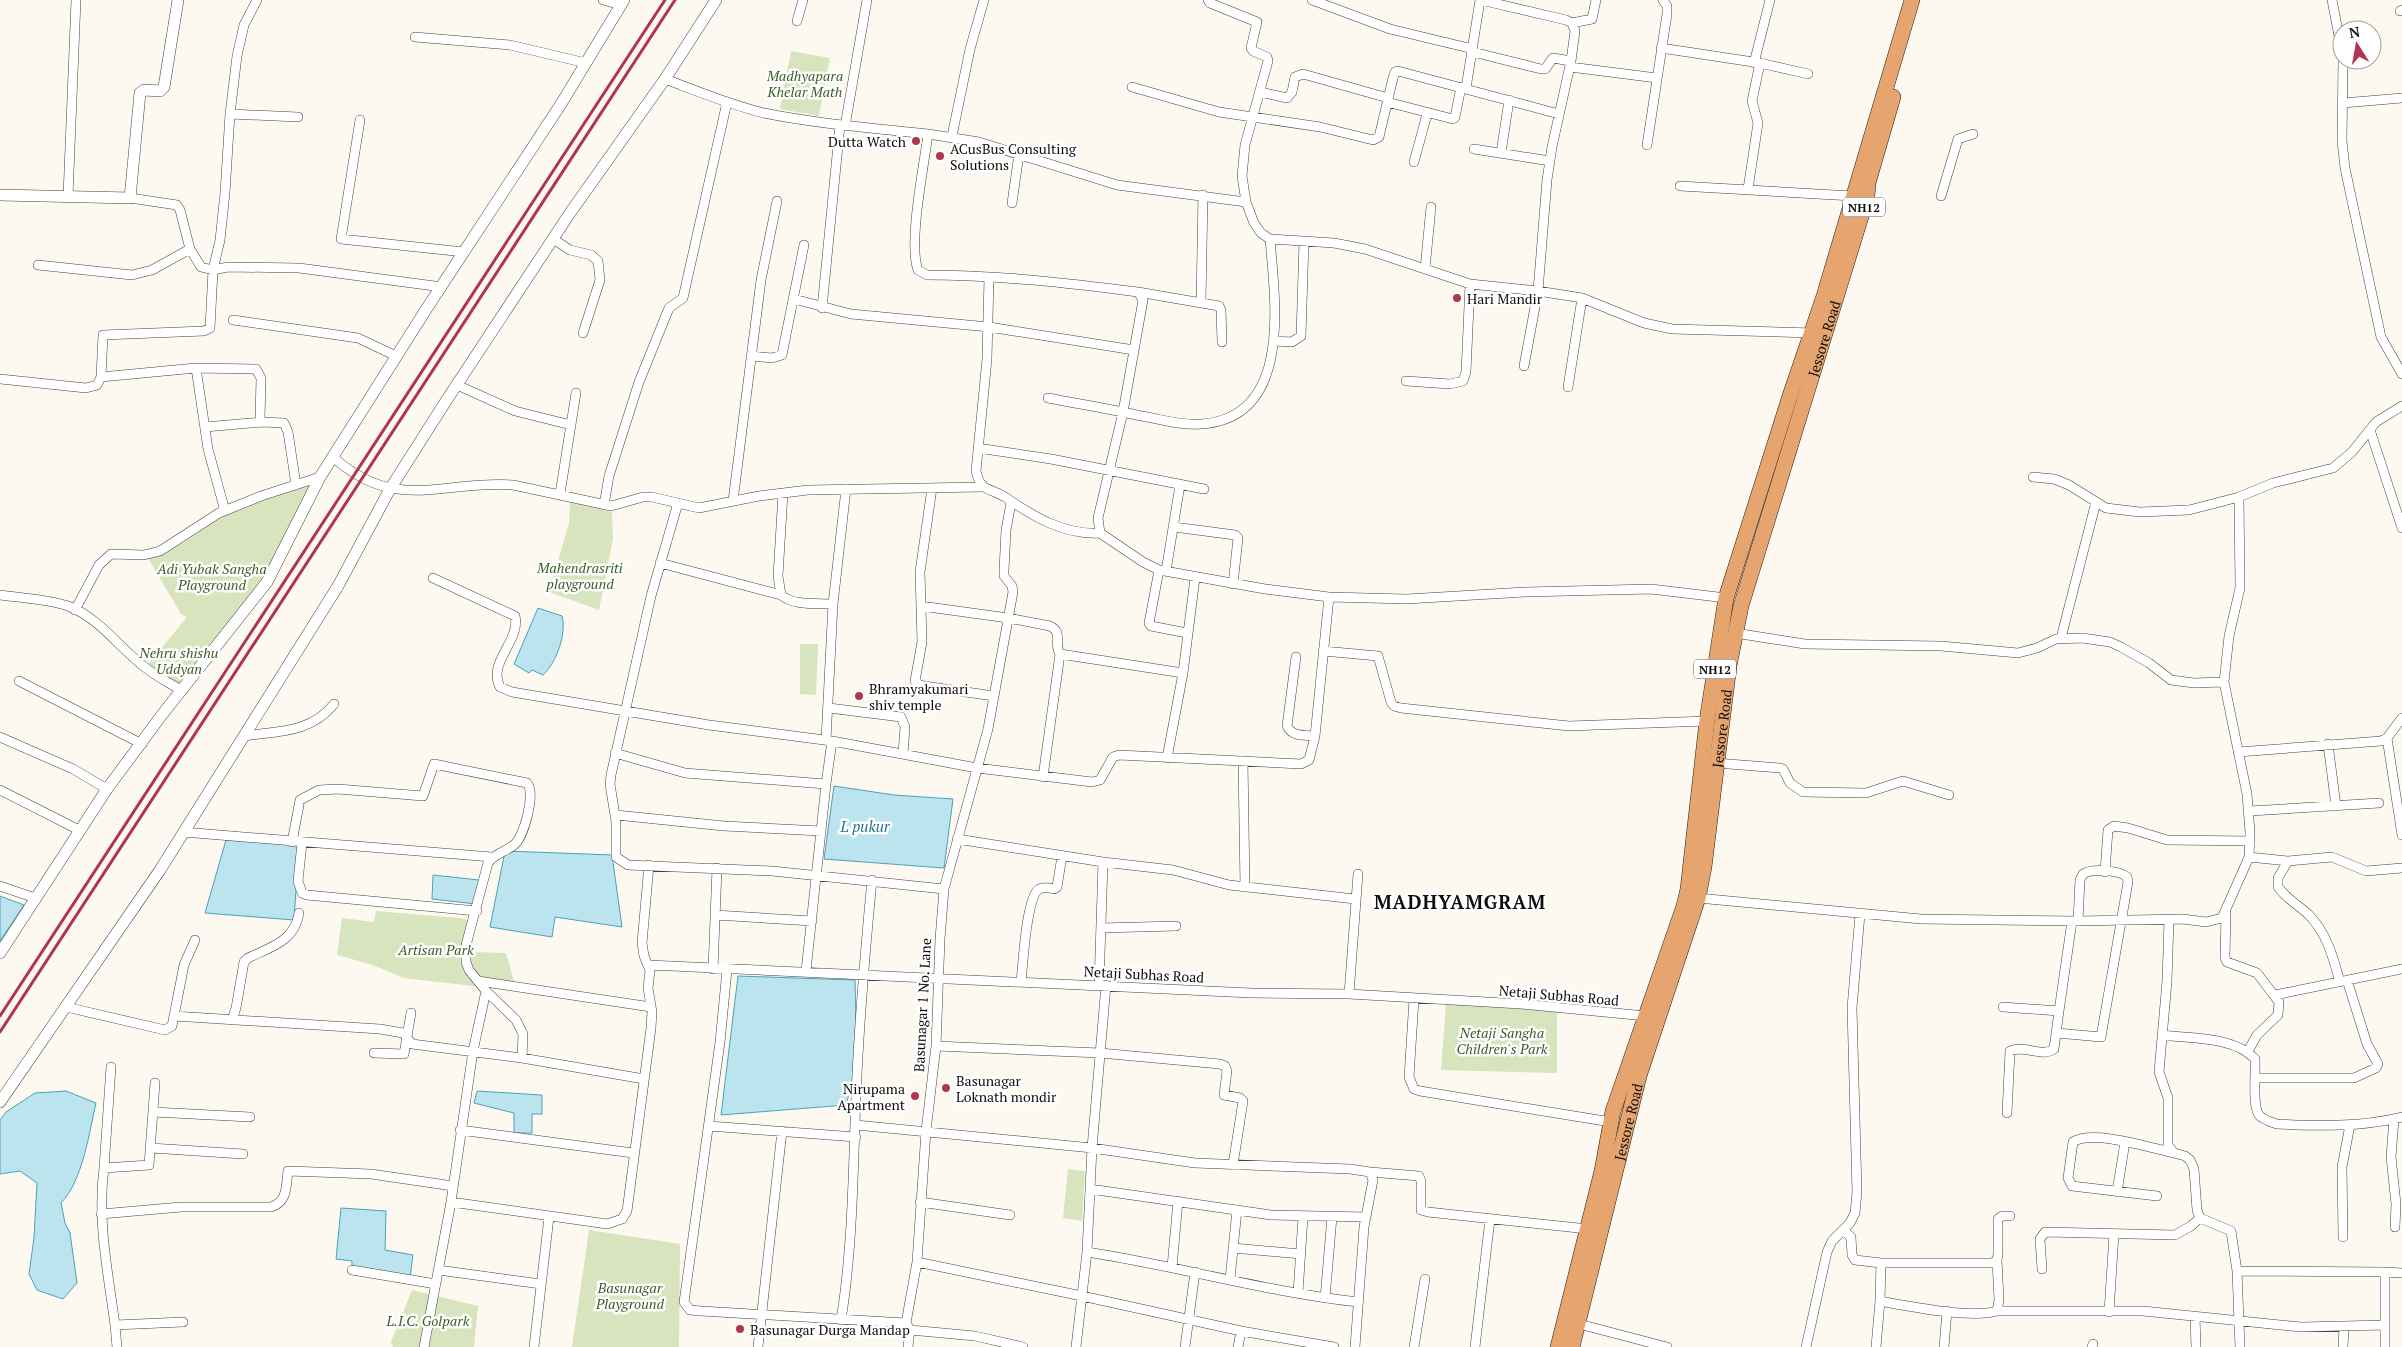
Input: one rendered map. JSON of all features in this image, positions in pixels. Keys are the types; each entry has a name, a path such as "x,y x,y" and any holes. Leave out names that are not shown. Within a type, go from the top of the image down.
{"highway":[{"name":"NH12","path":"1558,1347 1588,1229 1611,1122 1626,1071 1688,889 1707,721 1726,598 1790,396 1819,333 1853,196 1912,0"},
{"name":"Jessore Road","path":"1572,1347 1639,1076 1698,898 1704,867 1716,763 1740,606 1819,333 1867,197 1868,183 1922,0"}],"street":[{"path":"68,196 76,0"},
{"path":"130,198 140,93 144,90 160,91 164,87 178,0"},
{"path":"0,379 86,388 97,385 101,377 103,335 204,331 210,328 212,322 213,270 220,240 230,114 241,37 257,0"},
{"path":"0,953 107,789 267,582 320,477 334,458 396,356 623,3 602,0"},
{"path":"0,1102 183,832 338,586 390,489 457,385 553,239 666,79 716,0"},
{"path":"797,21 803,0"},
{"path":"822,308 843,125 867,0"},
{"path":"952,136 970,49 984,0"},
{"path":"1208,0 1210,3 1257,22 1251,48 1253,51 1267,56 1268,61 1243,160 1242,185 1246,202 1261,233 1270,239 1334,243 1364,249 1470,284 1582,298 1644,323 1672,329 1819,333"},
{"path":"1312,0 1390,29 1541,69 1545,69 1553,58 1570,64 1657,78"},
{"path":"1260,92 1287,98 1292,92 1295,77 1303,74 1427,114 1453,119 1473,50 1481,0 1572,23 1592,19 1596,0"},
{"path":"1748,189 1758,123 1752,101 1757,63 1770,0"},
{"path":"2332,0 2336,20"},
{"path":"1647,145 1666,2"},
{"path":"1524,366 1538,291 1550,161 1575,31 1572,23"},
{"path":"415,38 510,45 586,63"},
{"path":"1661,48 1757,63 1808,74"},
{"path":"2343,70 2342,154 2377,323 2387,351 2402,374"},
{"path":"1132,88 1196,107 1320,127 1373,140 1379,137 1392,78 1395,72 1398,71 1559,114"},
{"path":"666,79 727,102 763,112 843,125 952,136 1019,154 1117,185 1246,202"},
{"path":"2343,104 2402,98"},
{"path":"1501,153 1509,100"},
{"path":"604,505 609,476 639,382 668,308 683,298 727,102"},
{"path":"230,114 298,117"},
{"path":"1414,162 1427,114"},
{"path":"360,120 341,239 464,252"},
{"path":"928,134 915,236 914,261 918,270 927,275 989,277 1079,284 1219,306 1222,310 1222,342"},
{"path":"1941,196 1958,139 1973,134"},
{"path":"1474,149 1550,161"},
{"path":"1012,203 1019,154"},
{"path":"1680,186 1853,196"},
{"path":"0,195 130,198 177,205 190,249 200,267 213,270 228,267 299,268 442,287"},
{"path":"1201,302 1203,195"},
{"path":"732,501 761,280 777,201"},
{"path":"1425,268 1431,207"},
{"path":"553,239 570,250 591,255 598,261 600,280 583,333"},
{"path":"1048,398 1186,424 1202,424 1229,417 1253,400 1262,387 1274,341 1276,316 1270,239"},
{"path":"1274,341 1292,342 1301,336 1304,241"},
{"path":"751,356 772,358 782,355 804,245"},
{"path":"38,266 143,274 190,249"},
{"path":"982,487 976,472 989,327 989,277"},
{"path":"1406,381 1450,384 1462,381 1466,372 1470,284"},
{"path":"1100,533 1098,518 1122,412 1143,300 1138,292"},
{"path":"1568,387 1582,298"},
{"path":"794,299 822,308 867,316 989,327 1134,350"},
{"path":"233,320 358,338 396,356"},
{"path":"101,377 196,368 256,369 261,378 260,414 263,422"},
{"path":"196,368 208,449 225,511"},
{"path":"457,385 515,411 571,424"},
{"path":"560,494 576,393"},
{"path":"2034,477 2054,479 2069,485 2096,502 2117,510 2167,512 2190,510 2239,497 2273,483 2333,468 2352,452 2376,422 2402,406"},
{"path":"205,427 263,422 284,423 288,432 296,485"},
{"path":"2370,430 2402,528"},
{"path":"978,448 1050,459 1107,472 1204,489"},
{"path":"334,458 363,479 390,489 435,489 498,484 560,494 604,505 619,506 643,497 699,508 783,493 846,489 982,487 996,492 1026,513 1062,528 1077,533 1100,533 1143,562 1162,570 1233,584 1329,597 1407,599 1525,592 1651,589 1726,598"},
{"path":"74,610 99,565 111,554 144,555 160,551 225,511 261,496 320,477"},
{"path":"1180,485 1174,526 1149,623 1150,626 1187,633"},
{"path":"932,488 920,572 922,642 915,681 918,685 994,696"},
{"path":"806,971 818,875 826,784 833,604 846,489"},
{"path":"781,595 778,576 783,493"},
{"path":"2239,497 2240,588 2228,636 2224,682 2250,811 2250,841 2249,857 2237,880 2226,913 2225,958 2227,962 2257,973 2279,1002 2278,1015 2257,1035 2248,1051"},
{"name":"Basunagar 1 No. Lane","path":"908,1347 908,1326 917,1262 926,1130 936,1046 944,889 956,839 982,757 1013,592 1012,586 1004,576 1006,530 1011,502"},
{"path":"2061,638 2096,502"},
{"path":"678,503 660,563 610,784 616,815 616,857 628,865 717,868 818,875 944,889"},
{"path":"1174,526 1235,535 1238,538 1233,584"},
{"path":"660,563 781,595 787,600 833,604"},
{"path":"432,578 515,616 515,627 496,671 496,680 500,687 512,692 709,725 829,741 977,768 1092,782 1100,780 1113,757 1119,755 1305,763 1312,755 1315,736 1329,597"},
{"path":"1167,758 1183,673 1196,578"},
{"path":"0,595 59,604 74,610 96,623 145,668 182,691"},
{"path":"921,606 1008,618 1056,629 1058,634 1057,651 1060,654 1043,777"},
{"path":"1735,633 1806,644 1923,645 2018,653 2061,638 2082,638 2110,642 2149,663 2171,680 2224,682"},
{"path":"1323,651 1378,656 1390,702 1394,706 1402,708 1569,726 1707,721"},
{"path":"1060,654 1183,673"},
{"path":"1296,657 1287,726 1289,730 1297,734 1315,736"},
{"path":"19,681 142,744"},
{"path":"244,736 301,728 325,716 334,704"},
{"path":"829,708 901,717 905,728 903,754"},
{"path":"2238,752 2381,741 2387,738 2402,718"},
{"path":"0,737 73,769 107,789"},
{"path":"2387,738 2402,835"},
{"path":"2328,744 2336,806"},
{"path":"616,753 685,773 826,784"},
{"path":"1242,761 1245,887"},
{"path":"1716,763 1780,768 1784,770 1790,783 1804,792 1866,792 1903,781 1949,795"},
{"path":"292,842 300,800 319,790 338,789 423,796 434,764 520,782 530,787 531,793 523,832 513,846 492,857 484,870 465,953 469,970 486,991 516,1020 522,1029 522,1058"},
{"path":"0,790 79,830"},
{"path":"2250,811 2379,803"},
{"path":"616,815 724,826 821,832"},
{"path":"2105,872 2108,830 2114,826 2128,828 2167,840 2250,841"},
{"path":"183,832 492,857"},
{"path":"956,839 1103,862 1173,870 1216,883 1355,899"},
{"path":"302,843 298,881 302,893 476,911"},
{"path":"1021,982 1026,927 1032,902 1038,890 1042,888 1054,889 1057,887 1062,856"},
{"path":"2249,857 2288,861 2332,857 2366,871 2402,868"},
{"path":"2256,1078 2354,1078 2376,1068 2378,1064 2367,1044 2344,981 2320,928 2307,913 2278,887 2278,878 2288,861"},
{"path":"1076,1347 1087,1252 1092,1148 1100,1053 1103,985 1101,928 1103,862"},
{"path":"451,1202 607,1224 622,1219 627,1211 633,1153 651,1028 651,1007 648,988 649,965 644,956 642,943 648,865"},
{"path":"712,969 717,868"},
{"path":"2007,1113 2010,1050 2018,1048 2051,1052 2054,1050 2080,880 2083,874 2090,871 2120,873 2127,877 2122,921 2101,1037 2057,1033"},
{"path":"1349,994 1358,874"},
{"path":"841,1320 856,1137 863,974 872,880"},
{"path":"0,886 35,898"},
{"path":"1698,898 1921,919 2169,920 2206,922 2222,918 2226,913"},
{"path":"232,1020 244,962 248,958 284,941 298,922 299,913"},
{"path":"1806,1347 1827,1252 1832,1241 1844,1231 1855,1212 1857,1192 1852,1008 1860,914"},
{"path":"715,915 812,921"},
{"path":"2169,920 2167,982 2159,1072 2168,1098 2166,1136 2168,1145 2174,1152"},
{"path":"1101,928 1176,926"},
{"path":"66,1007 165,1030 172,1026 184,965 195,940"},
{"name":"Netaji Subhas Road","path":"649,965 1251,993 1349,994 1521,1004 1646,1016"},
{"path":"2275,995 2402,969"},
{"path":"727,970 720,1042 684,1302 690,1310 908,1326 975,1336 1022,1347"},
{"path":"478,981 651,1007"},
{"path":"424,1347 451,1202 473,1051 486,991"},
{"path":"1414,999 1409,1077 1414,1088 1420,1092 1611,1122"},
{"path":"2003,1007 2059,1011"},
{"path":"374,1053 404,1054 411,1013"},
{"path":"174,1016 380,1029 403,1033 412,1044 522,1058 644,1079"},
{"path":"2163,1035 2216,1042 2248,1051 2255,1059 2258,1115 2277,1124 2350,1125 2369,1124 2398,1118 2391,1158 2399,1194 2395,1227"},
{"path":"936,1046 1100,1053 1214,1062 1225,1066 1227,1071 1224,1095 1240,1098 1243,1107 1233,1165"},
{"path":"111,1067 101,1214 117,1347"},
{"path":"104,1168 147,1166 150,1163 155,1084"},
{"path":"153,1112 250,1117"},
{"path":"856,1125 926,1130 1092,1148 1196,1163 1350,1169 1419,1176 1421,1181 1421,1210 1588,1229"},
{"path":"2343,1237 2342,1167 2350,1125"},
{"path":"709,1126 856,1137"},
{"path":"460,1130 633,1153"},
{"path":"758,1347 782,1131"},
{"path":"2157,1196 2072,1186 2068,1178 2073,1142 2083,1138 2125,1142 2174,1152 2190,1160 2194,1169 2197,1210 2200,1218 2231,1230 2237,1272 2240,1347"},
{"path":"2117,1192 2125,1142"},
{"path":"151,1148 243,1154"},
{"path":"101,1214 181,1206 271,1207 277,1205 285,1196 288,1171 371,1174 453,1186"},
{"path":"1355,1347 1366,1217 1373,1180 1370,1172"},
{"path":"1090,1189 1237,1210 1303,1217 1366,1217"},
{"path":"1172,1267 1178,1201"},
{"path":"920,1202 1010,1214"},
{"path":"1230,1279 1237,1210"},
{"path":"534,1347 549,1216"},
{"path":"1997,1311 1999,1300 1996,1260 1997,1223 2002,1216 2010,1216"},
{"path":"1298,1293 1303,1217"},
{"path":"1326,1298 1332,1217"},
{"path":"2042,1268 2040,1239 2045,1232 2175,1235 2200,1218"},
{"path":"1475,1347 1490,1219"},
{"path":"1844,1231 1851,1237 1852,1255 1855,1260 1881,1263 1981,1264 1992,1263 1996,1260"},
{"path":"2109,1312 2114,1234"},
{"path":"1233,1248 1301,1254"},
{"path":"1087,1252 1298,1293 1358,1302"},
{"path":"917,1262 1241,1331 1334,1347"},
{"path":"1876,1347 1881,1263"},
{"path":"352,1270 436,1284"},
{"path":"438,1270 541,1284"},
{"path":"1185,1347 1195,1272"},
{"path":"2237,1272 2402,1273"},
{"path":"2385,1272 2385,1347"},
{"path":"1414,1347 1425,1279"},
{"path":"1880,1301 1908,1307 1947,1311 2143,1311 2301,1327 2385,1325"},
{"path":"1944,1347 1947,1311"},
{"path":"2195,1316 2196,1347"},
{"path":"115,1325 183,1322"},
{"path":"1579,1324 1667,1347"},
{"path":"2343,1347 2344,1327"},
{"path":"1238,1347 1241,1331"}],"green space":[{"name":"Madhyapara Khelar Math","path":"791,51 830,58 819,116 780,109"},
{"name":"Adi Yubak Sangha Playground","path":"315,481 274,564 182,691 145,668 187,617 181,614 148,558 179,545 226,515 248,504"},
{"name":"Mahendrasriti playground","path":"570,501 612,512 613,538 599,610 549,592 569,523"},
{"path":"800,644 818,644 816,695 800,694"},
{"name":"Artisan Park","path":"376,911 460,918 470,921 474,952 506,953 517,991 404,978 373,965 337,955 342,918 374,922"},
{"name":"Netaji Sangha Children's Park","path":"1446,1004 1557,1011 1557,1073 1441,1070"},
{"path":"1068,1169 1085,1171 1082,1221 1063,1218"},
{"name":"Basunagar Playground","path":"589,1230 680,1244 679,1347 572,1347"},
{"name":"L.I.C. Golpark","path":"412,1290 478,1306 474,1347 393,1347 391,1342"}],"water":[{"path":"538,608 562,616 563,623 562,639 556,656 543,675 532,670 529,673 514,664"},
{"name":"L pukur","path":"834,786 894,795 953,799 944,868 824,859"},
{"path":"226,840 299,844 294,920 205,913"},
{"path":"505,851 612,855 622,927 555,917 552,937 490,927"},
{"path":"433,875 479,880 476,904 432,899"},
{"path":"0,896 24,905 0,941"},
{"path":"738,976 855,980 857,1064 846,1105 721,1115"},
{"path":"66,1091 96,1103 80,1169 69,1193 61,1203 65,1223 70,1233 77,1283 63,1299 37,1290 29,1274 34,1238 37,1183 20,1171 0,1174 0,1120 6,1112 35,1093"},
{"path":"477,1091 542,1095 542,1114 532,1114 532,1133 514,1133 514,1113 474,1103"},
{"path":"341,1208 386,1211 385,1250 413,1255 410,1278 352,1268 352,1261 336,1259"}],"railway":[{"path":"0,1016 665,0"},
{"path":"0,1032 675,0"}],"place":[{"name":"Dutta Watch","path":"916,141"},
{"name":"ACusBus Consulting Solutions","path":"940,156"},
{"name":"Hari Mandir","path":"1457,298"},
{"name":"Bhramyakumari shiv temple","path":"859,696"},
{"name":"Basunagar Loknath mondir","path":"946,1088"},
{"name":"Nirupama Apartment","path":"915,1096"},
{"name":"Basunagar Durga Mandap","path":"740,1329"}],"district":[{"name":"MADHYAMGRAM","path":"1460,901"}],"park label":[{"name":"Nehru shishu Uddyan","path":"179,660"}]}
